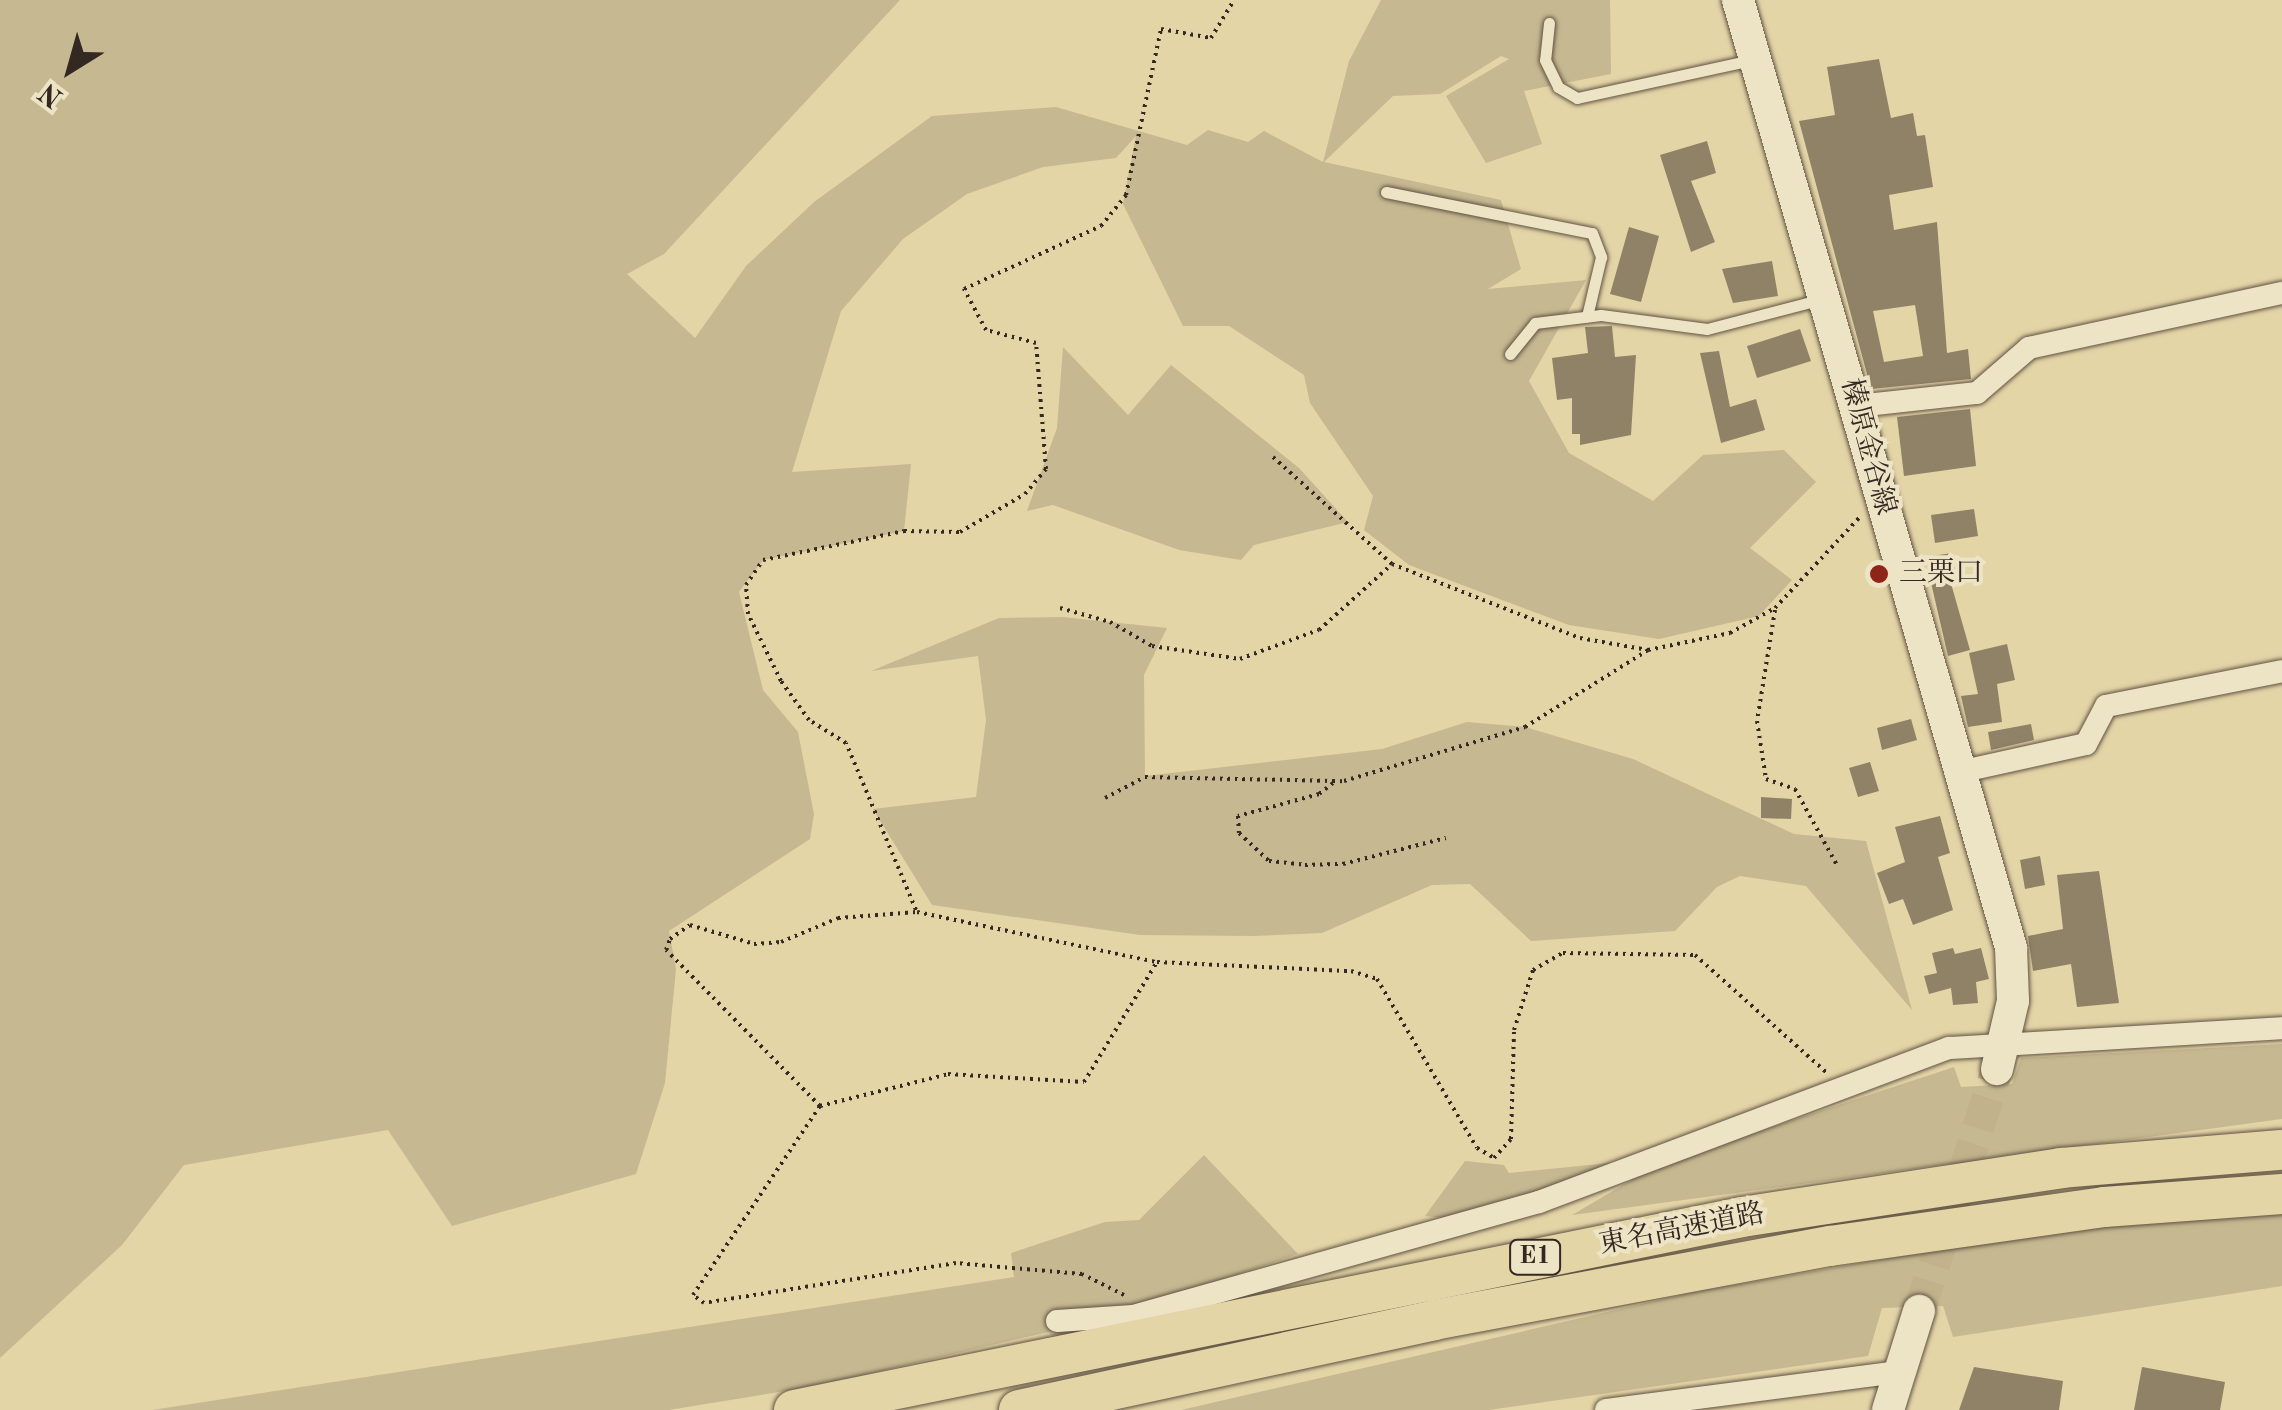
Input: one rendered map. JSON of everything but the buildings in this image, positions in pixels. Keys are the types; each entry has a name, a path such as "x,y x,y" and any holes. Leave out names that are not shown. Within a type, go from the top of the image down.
{"highway":[{"name":"東名高速道路","path":"794,1410 1742,1218 2061,1168 2282,1150"},
{"name":"東名高速道路","path":"1019,1410 1434,1320 1830,1246 2104,1207 2282,1194"}],"main road":[{"name":"榛原金谷線","path":"1738,0 2010,948 2000,1055"},
{"path":"1888,1410 1919,1312"}],"street":[{"path":"1857,406 1977,392 2029,348 2282,293"},
{"path":"1959,772 2086,744 2106,706 2282,670"},
{"path":"1057,1321 1142,1314 1539,1202 1949,1048 2000,1055 2282,1028"},
{"path":"1606,1410 1900,1372"}],"lane":[{"path":"1549,23 1545,60 1558,87 1577,98 1755,59"},
{"path":"1386,192 1592,233 1601,258 1587,316"},
{"path":"1510,354 1535,323 1587,316 1708,328 1826,298"}],"path":[{"path":"916,912 846,743 809,720 781,681 748,614 746,585 763,560 904,531 960,532 1036,482 1046,469 1044,367 1036,344 986,330 964,289 1102,226 1126,195 1161,28 1212,38 1234,0"},
{"path":"1273,456 1392,564 1580,638 1648,650"},
{"path":"1105,798 1145,776 1335,781 1525,726 1648,650 1730,634 1775,608 1880,496"},
{"path":"1060,608 1110,622 1152,646 1240,659 1320,630 1392,564"},
{"path":"1775,608 1757,721 1766,779 1795,789 1838,865"},
{"path":"1335,781 1319,794 1238,816 1239,833 1268,861 1306,865 1344,864 1446,838"},
{"path":"820,1106 666,950 670,939 690,925 754,944 781,942 838,918 916,912 1156,962 1377,979 1477,1148 1494,1158 1512,1139 1514,1030 1532,970 1563,953 1695,955 1824,1068 1835,1090"},
{"path":"1142,1314 1120,1290 1082,1274 1023,1264 956,1263 704,1303 693,1295 820,1106 948,1074 1084,1082 1156,962"}],"shaded area":[{"path":"0,0 900,0 664,254 627,274 695,338 746,266 814,202 932,116 1056,107 1187,145 1208,130 1248,142 1264,131 1323,162 1349,61 1381,0 1610,0 1611,74 1524,91 1542,144 1486,163 1446,96 1509,59 1501,56 1440,94 1393,96 1324,162 1501,200 1521,269 1488,289 1586,280 1529,381 1569,453 1653,501 1703,455 1784,450 1816,482 1750,548 1792,580 1759,616 1659,639 1569,625 1409,565 1364,530 1373,496 1310,403 1304,375 1229,326 1183,326 1123,204 1136,136 1116,158 1043,167 967,194 903,239 841,311 792,472 911,464 904,531 763,560 739,592 763,690 798,732 814,814 810,839 669,931 676,969 665,1083 636,1174 452,1226 388,1130 184,1165 122,1245 0,1358"},
{"path":"1063,347 1128,415 1171,365 1299,468 1348,522 1254,545 1241,560 1179,550 1053,505 1027,511 1057,428"},
{"path":"1062,617 1167,628 1144,675 1145,776 1382,749 1467,722 1525,727 1633,759 1794,834 1866,841 1912,1010 1806,886 1740,876 1717,887 1675,931 1531,941 1470,884 1432,885 1322,933 1255,936 1140,935 932,905 873,809 976,797 986,720 978,656 871,671 999,618"},
{"path":"2282,1044 2282,1119 1572,1215 1657,1165 1954,1067 1961,1087 2012,1084 2021,1058"},
{"path":"1204,1155 1298,1254 1109,1318 816,1386 669,1410 152,1410 1014,1277 1011,1253 1105,1222 1139,1220"},
{"path":"1465,1161 1504,1165 1509,1173 1609,1163 1544,1192 1445,1218 1425,1216"},
{"path":"2282,1211 2282,1286 1953,1337 1943,1306 1882,1308 1868,1356 1489,1410 1181,1410 1694,1292 2053,1230"}],"tunnel":[{"path":"1919,1311 1997,1069"}],"place":[{"name":"三栗口","path":"1879,574"}]}
